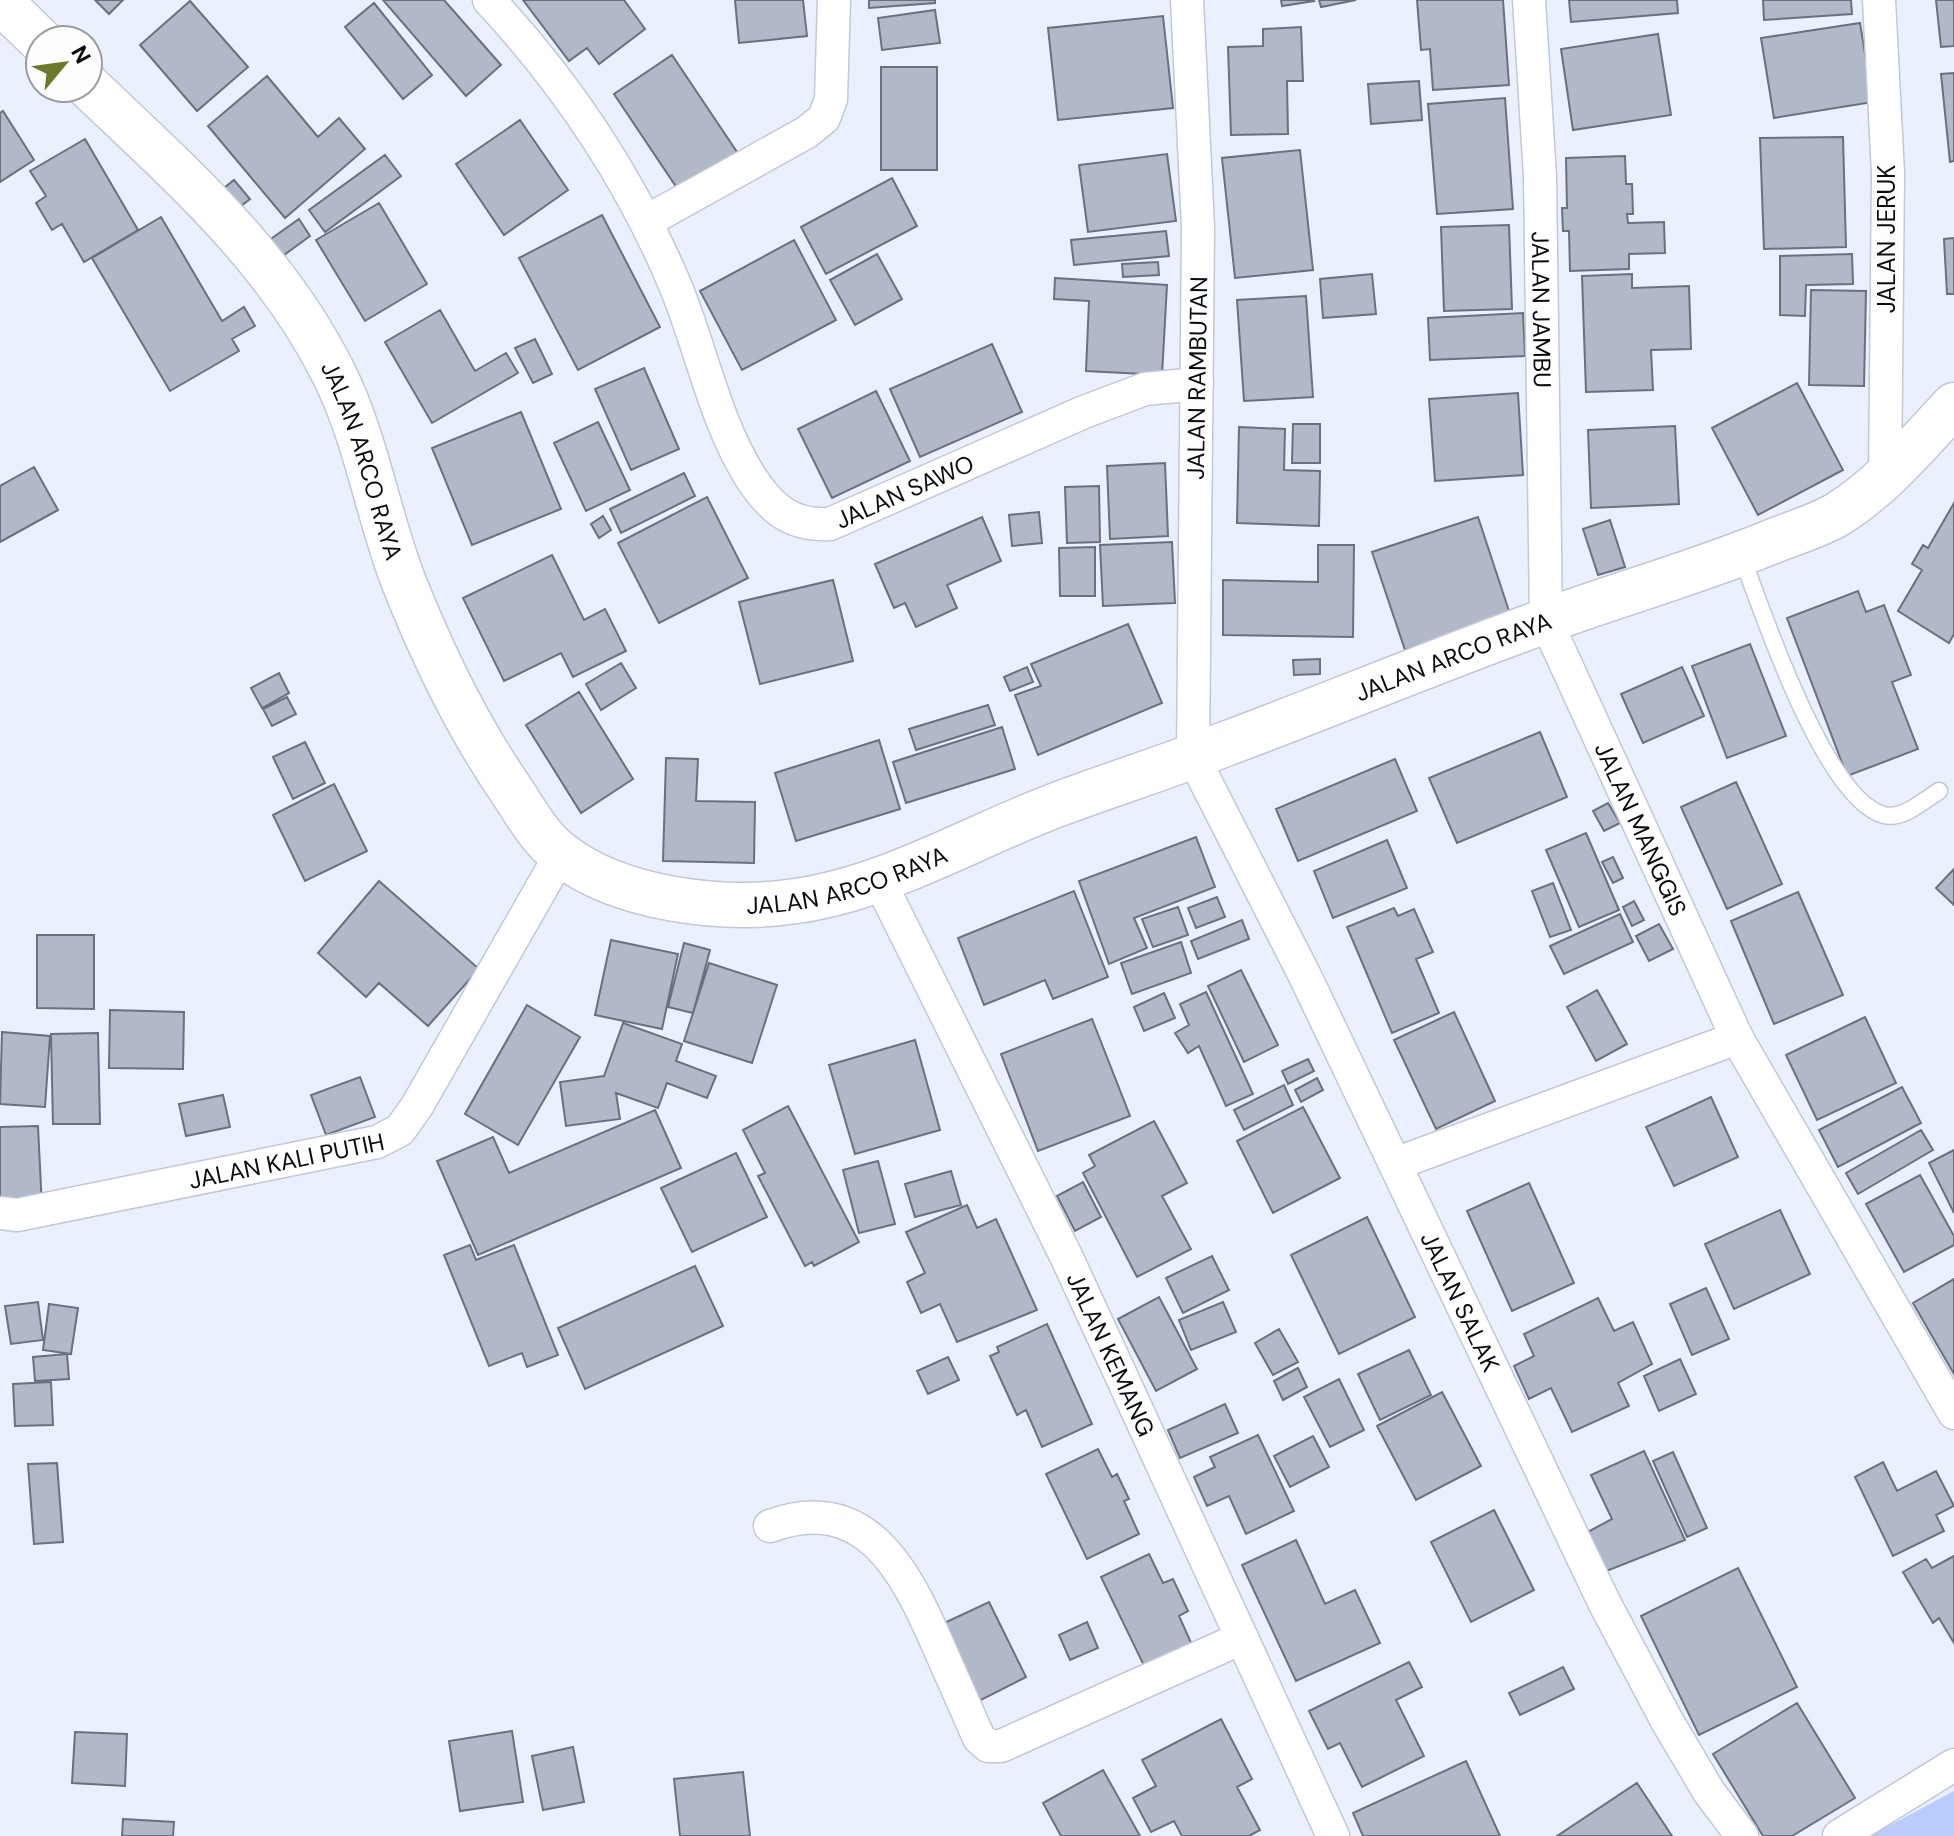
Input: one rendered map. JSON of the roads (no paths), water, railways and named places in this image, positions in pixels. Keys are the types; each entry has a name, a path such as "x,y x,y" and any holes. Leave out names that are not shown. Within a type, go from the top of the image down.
{"main road":[{"path":"0,1 24,24"},
{"name":"JALAN ARCO RAYA","path":"104,101 233,225 270,269 317,340 353,421 403,580 487,756 537,827 561,854 610,880 676,901 721,905 806,900 878,878 1056,805 1193,757 1546,621 1741,554 1836,516 1885,478 1954,405"}],"street":[{"name":"JALAN SAWO","path":"489,0 526,40 587,124 647,221 677,288 740,457 770,503 789,517 807,525 830,524 1008,443 1123,397 1165,385 1197,384"},
{"path":"647,221 807,132 824,118 831,99 834,0"},
{"name":"JALAN RAMBUTAN","path":"1187,0 1198,227 1193,757"},
{"name":"JALAN JAMBU","path":"1529,0 1540,176 1546,404 1546,621"},
{"name":"JALAN JERUK","path":"1879,0 1888,173 1885,478"},
{"name":"JALAN MANGGIS","path":"1546,621 1737,1038 1954,1413"},
{"name":"JALAN SALAK","path":"1193,757 1395,1164 1605,1604 1688,1757 1742,1836"},
{"name":"JALAN KALI PUTIH","path":"0,1213 17,1215 331,1152 377,1142 400,1130 417,1106 561,854"},
{"name":"JALAN KEMANG","path":"878,878 1067,1258 1333,1836"},
{"path":"1395,1164 1737,1038"},
{"path":"770,1526 824,1517 864,1532 878,1542 911,1584 979,1738 988,1746 1001,1746 1242,1638"},
{"path":"1839,1836 1954,1765"}],"lane":[{"path":"1741,554 1808,727 1829,764 1869,807 1882,815 1894,816 1910,810 1939,791"}]}
